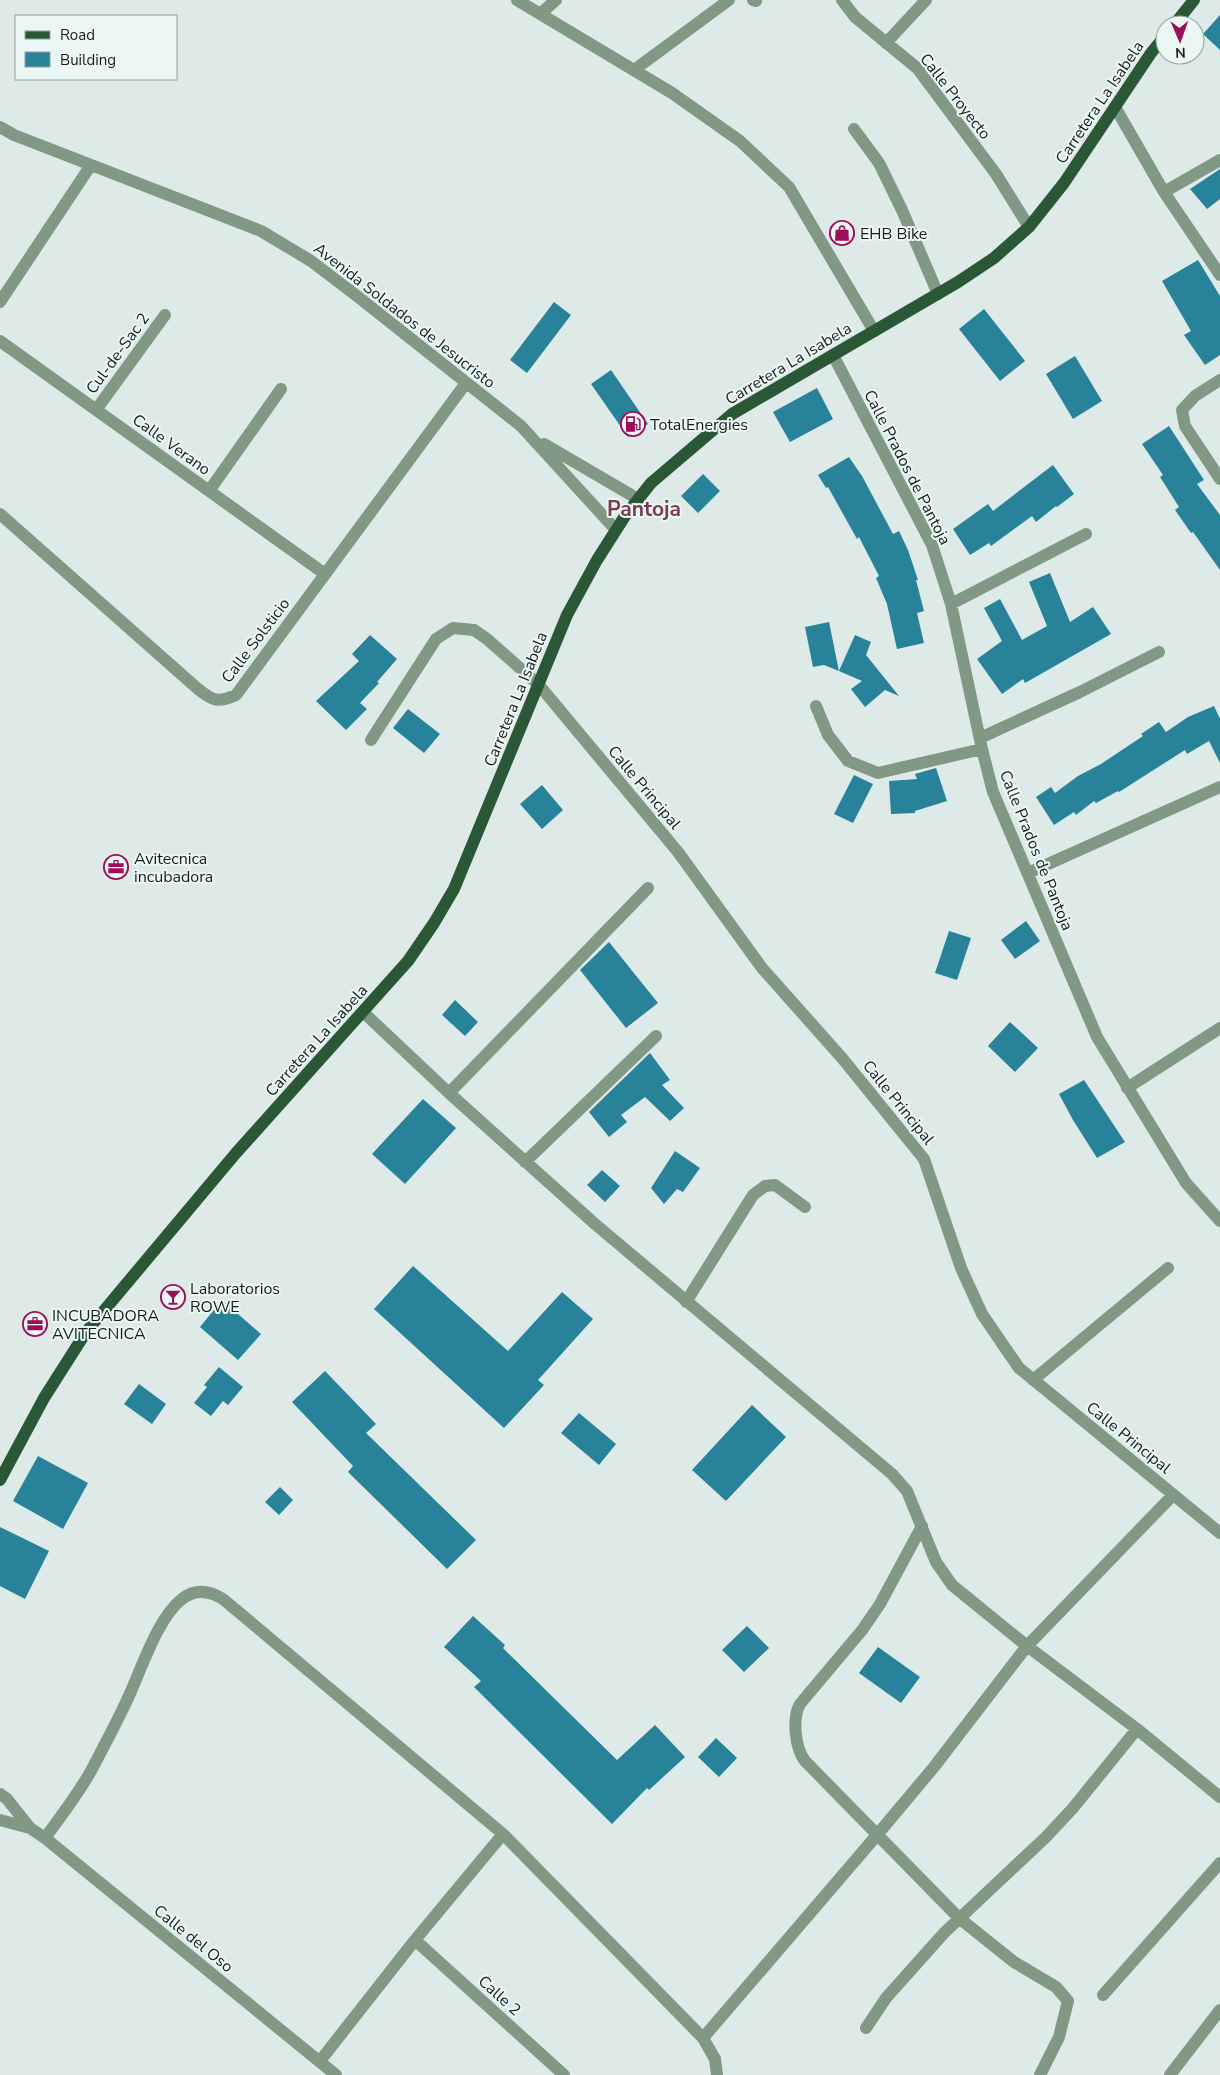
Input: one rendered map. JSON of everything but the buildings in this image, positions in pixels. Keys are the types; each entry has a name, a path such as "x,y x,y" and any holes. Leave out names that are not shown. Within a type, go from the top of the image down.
{"main road":[{"path":"1182,15 1194,0"},
{"name":"Carretera La Isabela","path":"0,1480 44,1398 86,1332 236,1154 408,962 434,923 454,889 567,615 597,560 638,499 651,483 732,414 938,294 994,258 1029,227 1064,183 1155,50"}],"street":[{"path":"517,0 672,92 740,141 790,187 874,331"},
{"path":"540,14 556,0"},
{"path":"634,70 729,0"},
{"name":"Calle Proyecto","path":"842,0 855,17 917,68 996,174 1029,227"},
{"path":"886,43 926,0"},
{"path":"1115,107 1164,192 1220,275"},
{"name":"Avenida Soldados de Jesucristo","path":"0,127 14,135 91,166 261,231 311,261 522,426 616,530"},
{"path":"854,129 879,163 902,210 938,294"},
{"path":"1164,192 1220,160"},
{"path":"0,302 91,166"},
{"name":"Cul-de-Sac 2","path":"96,410 165,316"},
{"name":"Calle Verano","path":"0,341 325,574"},
{"name":"Calle Prados de Pantoja","path":"833,355 932,545 951,604 993,792 1097,1037 1186,1183 1220,1221"},
{"path":"1220,380 1195,396 1182,410 1185,426 1220,480"},
{"name":"Calle Solsticio","path":"0,514 190,683 211,699 223,700 236,695 466,383"},
{"path":"209,491 281,389"},
{"name":"Avenida Soldados de Jesucristo","path":"533,438 638,499"},
{"path":"951,604 1086,534"},
{"name":"Calle Principal","path":"372,740 436,639 453,628 474,630 539,684 678,852 762,968 842,1058 924,1159 961,1268 982,1314 1019,1368 1220,1533"},
{"path":"816,706 828,735 848,761 878,773 981,744 1159,652"},
{"path":"1028,873 1220,787"},
{"path":"449,1093 648,888"},
{"path":"363,1012 525,1162 686,1302 892,1474 907,1491 936,1562 952,1585 1220,1797"},
{"path":"1127,1088 1220,1028"},
{"path":"525,1162 656,1036"},
{"path":"686,1302 753,1195 764,1186 775,1185 781,1187 805,1207"},
{"path":"1033,1380 1168,1268"},
{"path":"703,2038 934,1767 1027,1646 1173,1495"},
{"path":"922,1526 880,1604 863,1629 800,1704 796,1715 799,1748 801,1756 959,1918 1014,1962 1056,1987 1068,2001 1059,2037 1040,2075"},
{"path":"45,1838 91,1771 172,1607 183,1597 198,1591 211,1592 224,1599 503,1834 703,2038 715,2059 717,2075"},
{"path":"866,2028 886,1998 959,1918 1046,1837 1073,1808 1136,1729"},
{"name":"Calle del Oso","path":"0,1794 7,1799 30,1828 45,1838 336,2075"},
{"name":"Calle del Oso","path":"0,1820 30,1828"},
{"path":"320,2061 415,1940 503,1834"},
{"path":"1102,1995 1220,1862"},
{"name":"Calle 2","path":"415,1940 564,2075"},
{"path":"1170,2075 1220,2010"}],"place":[{"name":"EHB Bike","path":"842,233"},
{"name":"TotalEnergies","path":"633,424"},
{"name":"Avitecnica incubadora","path":"116,867"},
{"name":"Laboratorios ROWE","path":"173,1297"},
{"name":"INCUBADORA AVITECNICA","path":"35,1324"}],"district":[{"name":"Pantoja","path":"644,509"}]}
